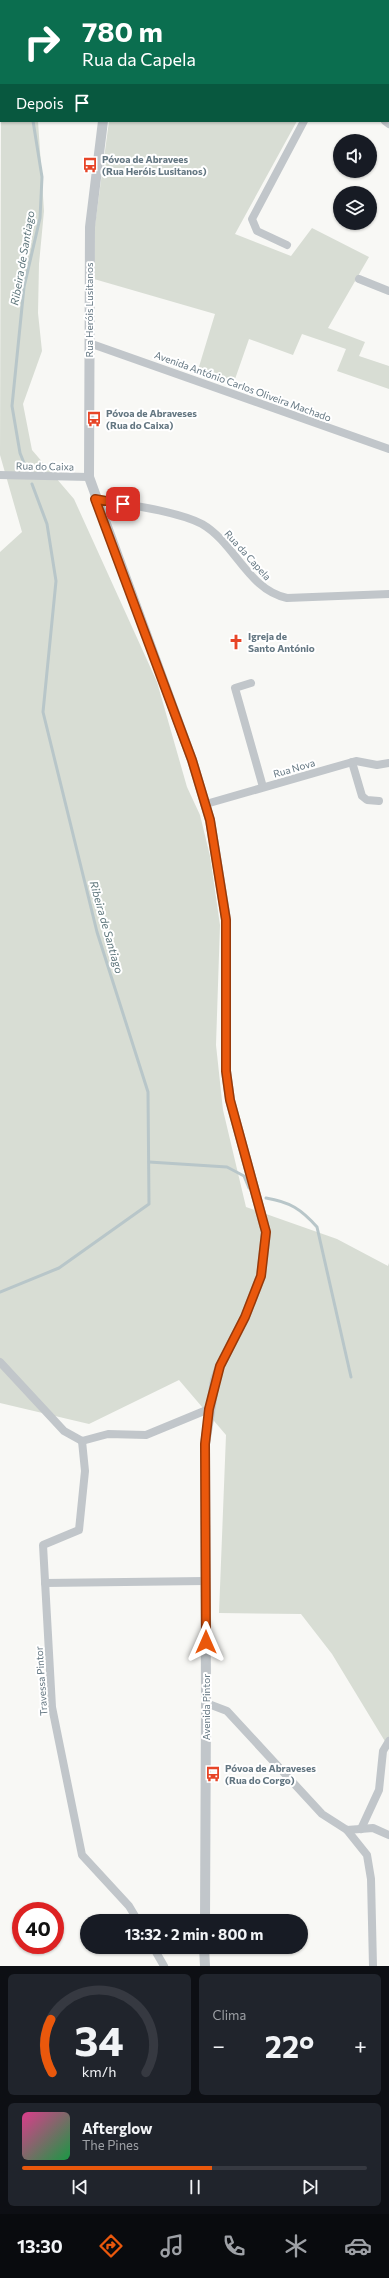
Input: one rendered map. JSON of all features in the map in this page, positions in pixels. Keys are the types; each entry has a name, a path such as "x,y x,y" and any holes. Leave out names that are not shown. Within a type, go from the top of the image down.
{"street":[{"name":"Rua Heróis Lusitanos","path":"95,499 89,477 90,228 103,122"},
{"path":"287,245 257,231 252,219 303,122"},
{"path":"359,279 389,291"},
{"name":"Avenida António Carlos Oliveira Machado","path":"89,343 389,450"},
{"name":"Rua do Caixa","path":"0,475 89,477"},
{"name":"Rua da Capela","path":"95,499 183,517 201,524 215,534 263,588 274,596 287,598 389,594"},
{"name":"Avenida Pintor","path":"95,499 192,760 206,804 226,920 226,1071 230,1100 266,1232 261,1276 245,1317 220,1366 209,1409 205,1444 205,1914"},
{"path":"250,683 234,688 263,787"},
{"path":"352,762 362,796 367,800 379,800"},
{"name":"Rua Nova","path":"206,804 352,762 376,765 389,763"},
{"path":"0,1362 64,1431 82,1441 108,1434 146,1435 209,1409"},
{"name":"Travessa Pintor","path":"82,1441 85,1471 79,1530 43,1546 52,1707 82,1855 129,1906 134,1914"},
{"path":"45,1583 206,1582"},
{"path":"206,1702 227,1711 322,1814 347,1830 367,1855 371,1879 373,1966"},
{"path":"361,1829 380,1790 383,1751 389,1741"},
{"path":"347,1830 372,1828 389,1835"},
{"path":"157,1954 164,1966"},
{"path":"204,1954 204,1966"}],"shaded area":[{"path":"1,122 38,122 44,211 39,264 38,313 42,351 23,404 32,450 74,499 157,682 187,787 200,815 210,856 220,925 216,1045 223,1110 246,1207 337,1239 388,1266 389,1263 389,1748 332,1654 301,1614 219,1613 226,1435 179,1380 89,1424 0,1403 0,552 22,532 0,455"},
{"path":"109,122 296,122 235,234 291,256 312,228 369,257 328,328 365,342 359,356 389,366 389,389 337,371 346,349 302,334 293,355 249,339 234,382 198,370 215,314 94,279 95,225"}],"waterway":[{"name":"Ribeira de Santiago","path":"26,468 20,453 12,406 24,287 40,218 42,177 33,122"},
{"name":"Ribeira de Santiago","path":"0,1292 59,1268 149,1204 148,1092 97,932 43,712 56,581 47,524 32,484"},
{"path":"149,1162 227,1167 244,1176 249,1188"},
{"path":"266,1198 294,1207 306,1215 317,1227 351,1377"}],"place":[{"name":"Póvoa de Abravees (Rua Heróis Lusitanos)","path":"90,165"},
{"name":"Póvoa de Abraveses (Rua do Caixa)","path":"94,419"},
{"name":"Igreja de Santo António","path":"236,642"},
{"name":"Póvoa de Abraveses (Rua do Corgo)","path":"213,1774"}],"route":[{"path":"123,504 95,499 192,760 210,820 226,920 224,1019 226,1071 230,1100 266,1232 261,1276 245,1317 220,1366 215,1380 209,1409 205,1444 206,1642"}]}
